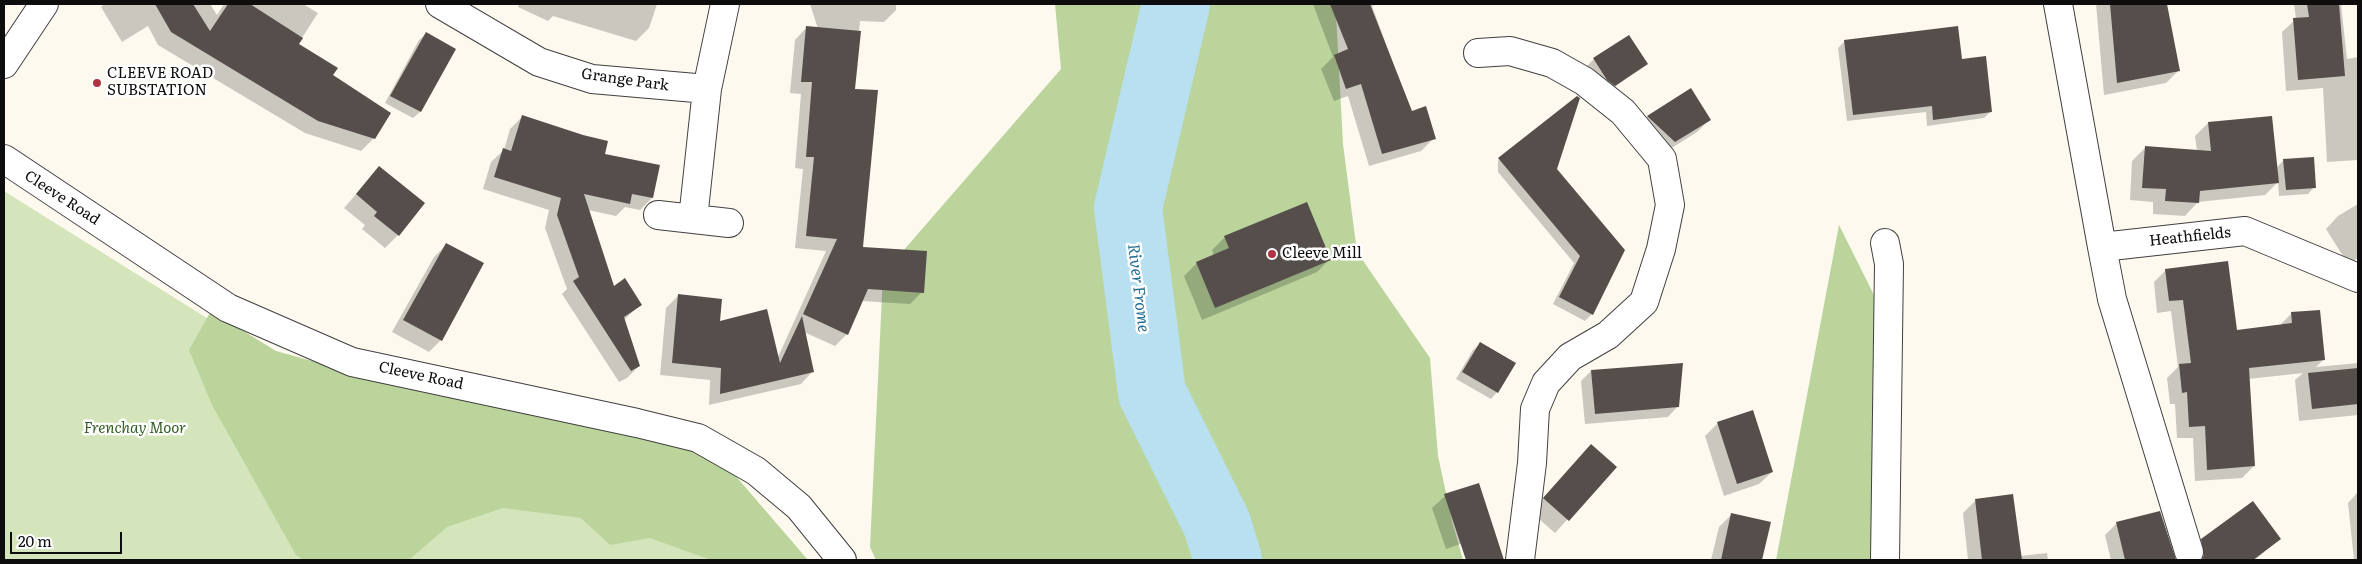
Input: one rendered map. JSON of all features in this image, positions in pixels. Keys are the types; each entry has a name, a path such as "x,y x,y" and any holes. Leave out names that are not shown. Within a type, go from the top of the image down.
{"street":[{"path":"4,64 44,4"},
{"name":"Grange Park","path":"442,4 539,62 592,79 707,89"},
{"path":"693,219 707,89 725,4"},
{"path":"2058,4 2093,204 2112,298 2189,552"},
{"path":"1478,53 1510,51 1552,63 1584,80 1623,112 1662,159 1670,205 1661,248 1644,302 1608,335 1570,358 1546,383 1538,401 1535,410 1532,463 1520,560"},
{"name":"Cleeve Road","path":"4,159 228,308 352,362 637,423 698,438 763,477 799,507 842,560"},
{"path":"658,214 730,223"},
{"name":"Heathfields","path":"2102,247 2245,231 2358,278"},
{"path":"1885,243 1889,264 1885,560"}],"green space":[{"path":"1055,4 1349,4 1336,14 1343,144 1357,252 1430,358 1438,456 1452,521 1463,560 876,560 870,547 883,274 1061,69"},
{"name":"Frenchay Moor","path":"4,191 226,330 337,384 801,560 4,560"},
{"path":"1839,225 1902,351 1889,560 1776,560"},
{"path":"211,311 276,351 420,391 597,425 701,453 734,474 808,560 711,560 650,538 610,545 581,518 503,508 447,527 409,560 303,560 296,555 212,405 189,350"}],"building":[{"path":"155,4 193,4 210,31 228,4 250,4 303,38 299,44 338,68 333,75 391,113 375,139 318,121 171,32"},
{"path":"1330,4 1370,4 1412,111 1426,106 1436,139 1382,154 1361,84 1346,89 1334,55 1348,49"},
{"path":"2110,4 2167,4 2180,71 2117,83"},
{"path":"2307,4 2339,4 2345,76 2298,80 2293,18 2309,17"},
{"path":"806,26 861,31 855,89 878,90 863,247 927,251 924,293 868,289 848,335 803,314 837,239 806,236 814,157 806,157 812,82 801,82"},
{"path":"1958,26 1962,59 1986,56 1992,112 1933,120 1932,106 1853,115 1844,40"},
{"path":"426,32 456,49 421,112 390,96"},
{"path":"1629,35 1648,64 1615,86 1607,80 1593,58"},
{"path":"1691,88 1711,120 1675,142 1647,116"},
{"path":"1577,96 1580,98 1557,169 1625,250 1593,315 1559,297 1580,256 1498,158"},
{"path":"522,115 608,141 605,154 660,165 653,198 632,194 630,204 584,194 614,286 625,278 642,305 624,317 640,366 631,371 573,281 579,277 557,215 561,198 494,177 503,148 511,151"},
{"path":"2272,116 2279,183 2200,191 2199,203 2165,201 2166,189 2142,188 2145,146 2211,151 2208,122"},
{"path":"2314,157 2316,188 2286,190 2283,159"},
{"path":"379,166 425,203 399,236 374,216 377,212 356,194"},
{"name":"Cleeve Mill","path":"1307,202 1331,260 1215,308 1196,262 1229,248 1224,236"},
{"path":"446,243 484,263 442,341 403,320"},
{"path":"2228,261 2237,330 2292,323 2291,312 2320,310 2325,360 2249,368 2255,466 2207,470 2205,426 2189,427 2187,392 2182,393 2179,364 2191,363 2183,300 2169,301 2165,269"},
{"path":"678,294 722,299 720,321 767,309 780,363 802,316 814,372 720,394 721,368 672,363"},
{"path":"1480,342 1516,363 1498,393 1462,372"},
{"path":"1683,363 1679,407 1595,414 1591,370"},
{"path":"2358,368 2358,404 2312,409 2308,373"},
{"path":"1753,410 1773,472 1737,484 1717,422"},
{"path":"1591,444 1617,467 1569,521 1543,498"},
{"path":"1479,483 1504,560 1466,560 1444,494"},
{"path":"2013,494 2022,560 1982,560 1975,499"},
{"path":"2253,501 2281,539 2253,560 2202,560 2204,555 2201,539"},
{"path":"2160,511 2176,560 2125,560 2116,522"},
{"path":"1731,513 1771,522 1762,560 1721,560"}],"waterway":[{"name":"River Frome","path":"1176,4 1128,208 1152,393 1217,524 1228,560"}],"place":[{"name":"CLEEVE ROAD SUBSTATION","path":"97,83"},
{"name":"Cleeve Mill","path":"1272,254"}]}
